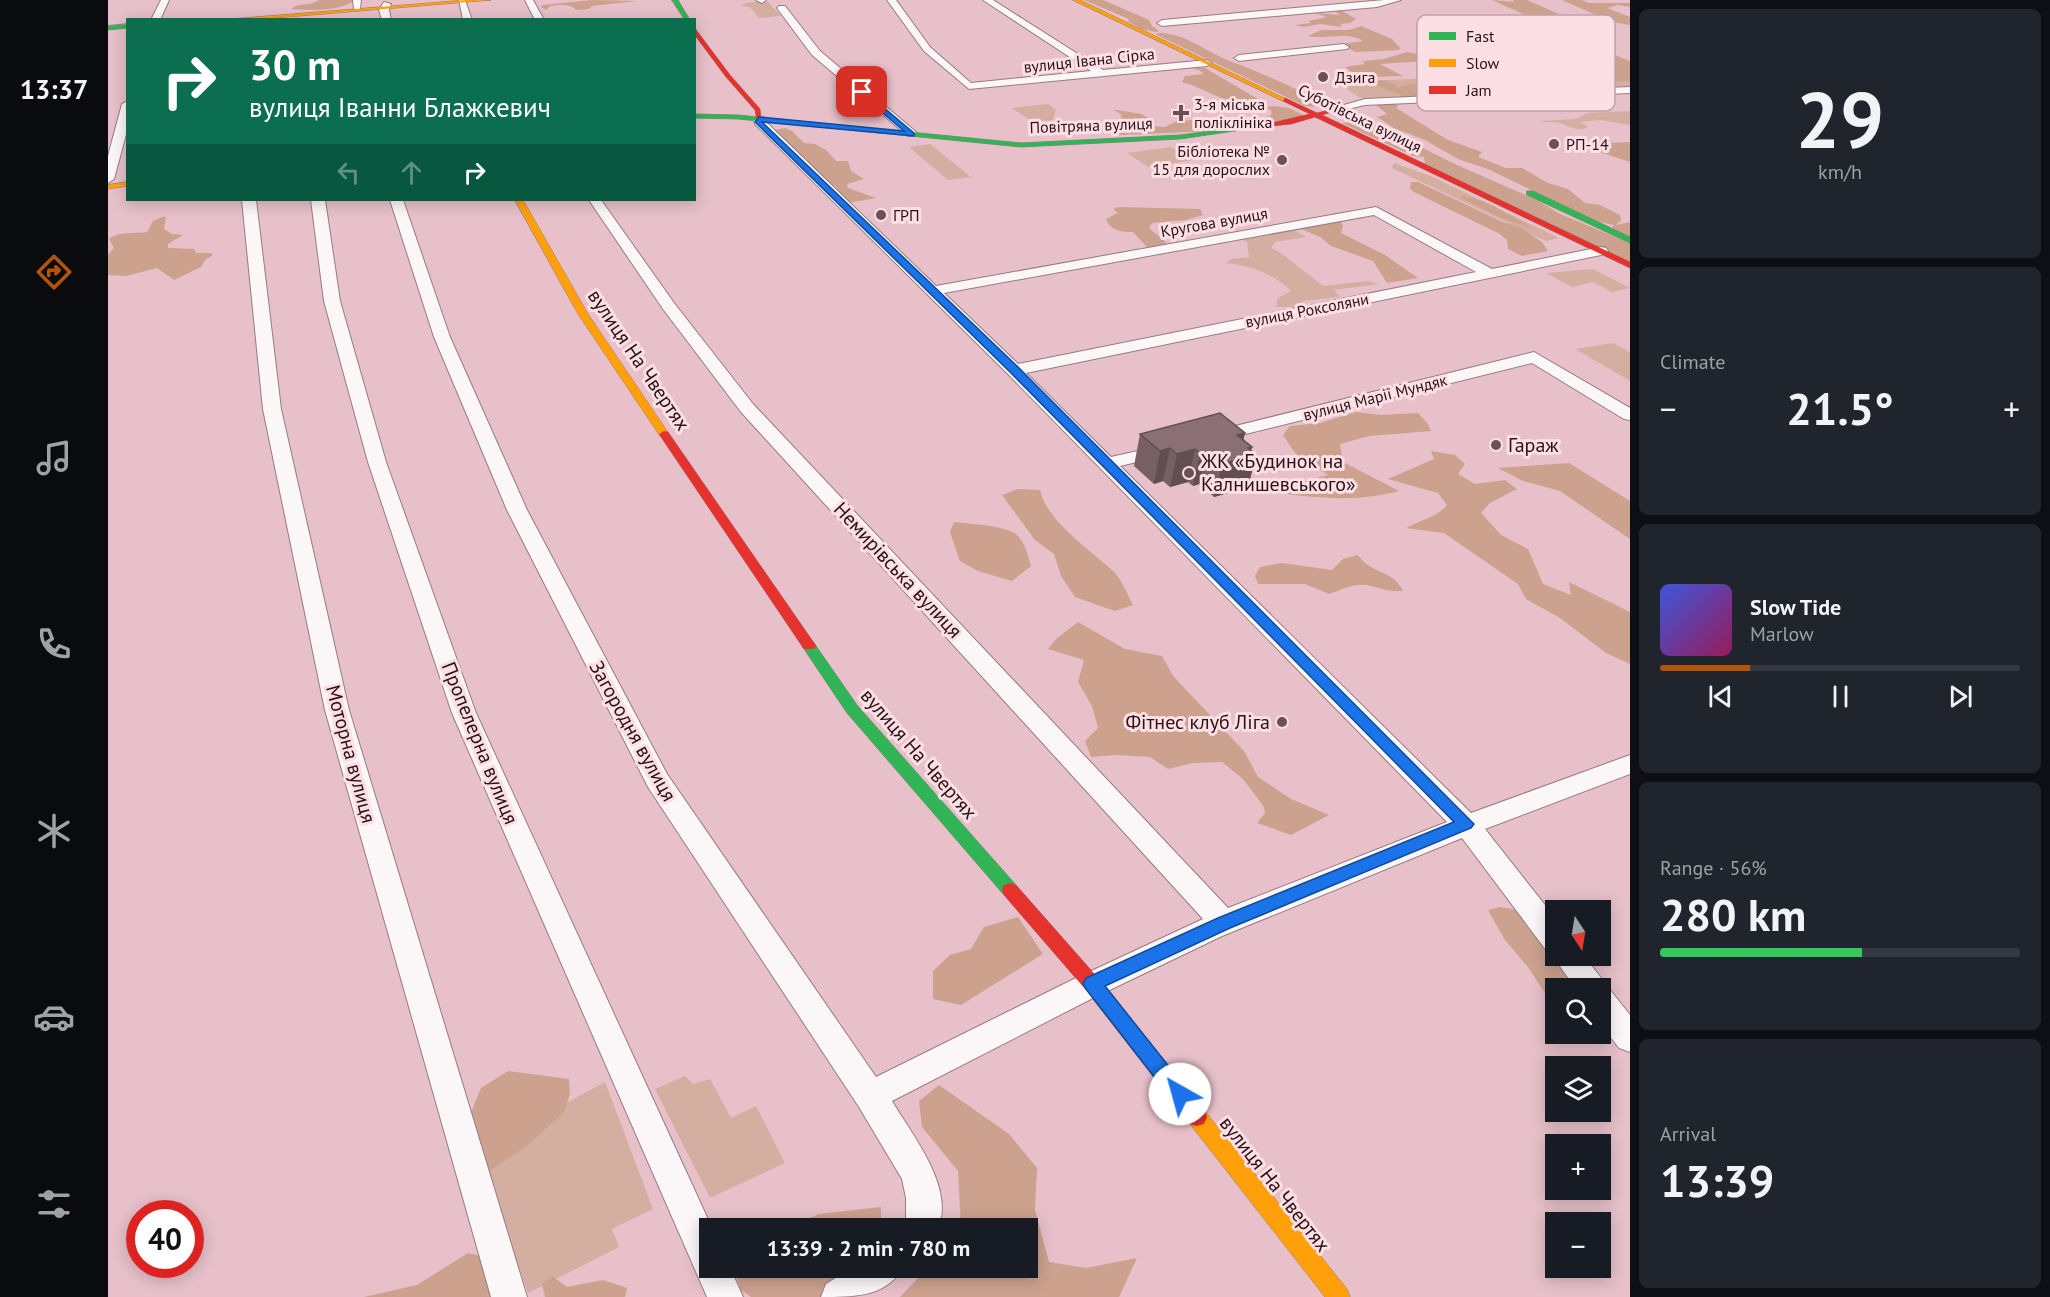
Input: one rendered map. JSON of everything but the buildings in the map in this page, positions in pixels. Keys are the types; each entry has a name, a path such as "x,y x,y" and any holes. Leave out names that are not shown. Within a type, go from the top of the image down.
{"street":[{"path":"156,18 165,0"},
{"path":"295,17 357,4 387,10 426,0"},
{"path":"271,18 488,0"},
{"path":"529,0 539,18"},
{"path":"675,0 687,18"},
{"name":"вулиця Івана Сірка","path":"891,0 927,49 973,87 1208,63"},
{"path":"987,0 1102,74"},
{"name":"Суботівська вулиця","path":"1076,0 1630,265"},
{"path":"1157,21 1377,4 1397,0"},
{"path":"462,2 467,18"},
{"path":"782,8 816,53 912,134"},
{"path":"1157,21 1191,36"},
{"path":"108,28 126,26"},
{"path":"696,32 728,76 758,110 759,122 1014,370 1466,824 1545,927"},
{"path":"1234,56 1344,47"},
{"path":"1234,56 1260,68"},
{"name":"Повітряна вулиця","path":"1615,91 1630,90"},
{"name":"Суботівська вулиця","path":"1322,97 1364,117"},
{"name":"Повітряна вулиця","path":"696,116 759,119 1007,144 1104,142 1234,131 1291,122 1365,102 1417,100"},
{"path":"108,179 126,112"},
{"path":"108,187 126,184"},
{"path":"1512,185 1630,240"},
{"name":"Моторна вулиця","path":"249,201 272,409 337,710 509,1297"},
{"name":"Пропелерна вулиця","path":"318,201 332,301 377,462 464,713 699,1238"},
{"name":"Загородня вулиця","path":"396,201 442,337 517,510 657,780 870,1096 918,1174 924,1198 923,1218"},
{"name":"вулиця На Чвертях","path":"520,201 583,314 852,709 1092,984 1339,1297"},
{"name":"Немирівська вулиця","path":"596,201 693,342 747,408 1224,923"},
{"name":"Кругова вулиця","path":"932,291 1376,211 1489,273"},
{"name":"вулиця Роксоляни","path":"1014,370 1600,251"},
{"name":"вулиця Марії Мундяк","path":"1199,441 1534,357 1630,415"},
{"path":"1107,464 1182,445"},
{"path":"870,1096 1092,984 1224,923 1466,824 1630,764"},
{"path":"1575,966 1584,978"},
{"path":"1611,1014 1630,1038"},
{"path":"716,1278 725,1297"},
{"path":"839,1297 868,1278"}],"shaded area":[{"path":"319,0 355,0 341,7 316,10 291,9"},
{"path":"592,0 637,1 576,10 564,5 550,6 546,10 541,7 543,5"},
{"path":"1084,0 1103,0 1149,20 1152,26 1159,31 1141,29 1128,21 1129,19"},
{"path":"1492,0 1514,2 1513,0 1527,0 1561,15 1525,15"},
{"path":"1562,0 1582,0 1589,3 1630,3 1630,7 1618,5 1607,8 1630,17 1630,25 1615,22 1615,15 1596,15"},
{"path":"761,1 768,2 781,16 759,18 750,7 741,6"},
{"path":"1340,10 1356,19 1350,23 1341,24 1341,27 1320,24 1303,27 1295,25 1311,23 1309,21 1327,17 1314,13 1340,15 1336,12"},
{"path":"1361,26 1392,39 1400,48 1399,50 1356,52 1340,44 1363,41 1357,38 1308,36 1321,30 1349,30"},
{"path":"1161,33 1189,40 1223,58 1319,100 1318,105 1305,106 1155,34"},
{"path":"1407,52 1417,54 1417,62 1380,64 1403,76 1344,78 1342,75 1354,74 1345,67"},
{"path":"1615,55 1630,61 1630,81 1615,81 1615,63 1617,63"},
{"path":"1187,67 1205,68 1258,99 1255,104 1236,103 1182,82 1185,76 1204,74"},
{"path":"1630,68 1630,88 1615,89 1615,69"},
{"path":"1417,79 1417,98 1372,100 1359,97 1341,85 1347,82"},
{"path":"1381,80 1394,84 1397,88 1412,84 1417,85 1417,95 1406,97 1375,85"},
{"path":"1393,103 1399,106 1396,108 1448,140 1482,152 1478,157 1506,168 1522,168 1548,183 1568,189 1585,203 1600,205 1620,215 1621,220 1616,225 1630,222 1630,238 1612,228 1614,225 1595,221 1488,169 1458,159 1425,140 1394,128 1377,117 1387,114 1376,105"},
{"path":"1048,104 1056,110 1053,120 1033,122 1012,108"},
{"path":"1267,107 1289,108 1307,117 1211,131 1120,135 1118,133 1124,132 1114,122 1123,118 1114,110 1117,110 1141,114 1156,122 1151,126 1165,127 1175,122 1215,117 1234,123 1270,116 1272,112"},
{"path":"1630,111 1630,125 1601,120 1580,122 1588,127 1579,129 1555,122 1540,121 1576,119 1587,113"},
{"path":"1370,122 1457,165 1537,200 1560,214 1630,243 1630,262 1425,164 1424,157 1413,156 1342,123"},
{"path":"785,128 792,131 804,143 815,144 826,150 836,161 848,161 851,171 864,179 847,184 848,188 876,198 847,203 835,186 819,180 769,131"},
{"path":"1630,142 1630,162 1581,146 1586,144"},
{"path":"930,144 971,177 948,180 909,147"},
{"path":"1171,147 1193,160 1148,167 1127,153"},
{"path":"1394,163 1433,177 1559,238 1546,241 1392,168"},
{"path":"1411,182 1418,182 1503,222 1522,228 1542,242 1548,251 1522,256 1508,249 1507,240 1500,234 1414,192 1410,188"},
{"path":"1462,195 1490,204 1532,228 1501,218 1462,198"},
{"path":"1119,207 1200,209 1203,215 1186,220 1152,223 1149,228 1167,243 1148,248 1133,232 1117,230 1108,223 1106,219 1118,213 1113,209"},
{"path":"166,217 164,229 172,234 183,235 168,244 168,248 194,249 196,253 213,255 205,260 201,267 174,280 157,268 126,276 108,275 108,255 114,248 109,239 122,234 147,232 153,221"},
{"path":"1335,221 1341,222 1343,226 1341,233 1385,255 1418,278 1387,283 1373,261 1331,246 1320,237 1299,228"},
{"path":"1291,229 1306,237 1275,242 1271,248 1281,253 1323,286 1368,281 1379,284 1334,290 1340,297 1304,301 1293,307 1276,307 1278,298 1291,291 1261,271 1226,263 1231,259 1249,257 1247,242 1240,238"},
{"path":"1593,269 1630,288 1612,292 1593,282 1572,287 1546,273"},
{"path":"1613,343 1630,352 1630,381 1575,349"},
{"path":"1356,412 1381,415 1418,413 1428,424 1431,431 1369,436 1340,444 1343,462 1399,491 1343,498 1287,494 1295,484 1328,475 1295,453 1283,435 1290,426 1320,423"},
{"path":"1431,451 1455,455 1465,464 1458,474 1475,484 1505,480 1517,489 1490,503 1481,513 1501,535 1528,549 1543,584 1571,595 1569,582 1630,612 1630,664 1606,653 1560,618 1526,599 1518,584 1444,533 1406,528 1434,515 1447,505 1438,493 1388,479 1434,459"},
{"path":"1569,463 1630,501 1630,539 1560,491 1523,481 1498,468"},
{"path":"1018,489 1040,490 1044,502 1060,524 1117,575 1133,605 1115,611 1075,597 1061,576 1054,554 1035,540 1002,495"},
{"path":"954,522 1012,532 1017,535 1026,549 1031,566 1012,581 978,571 960,561 950,532"},
{"path":"1357,555 1373,568 1396,581 1403,591 1357,585 1329,594 1305,584 1258,584 1255,576 1260,567 1282,563 1332,570 1343,559"},
{"path":"1078,622 1125,649 1162,656 1173,676 1244,751 1258,777 1291,799 1329,815 1291,835 1257,823 1265,813 1264,807 1243,779 1222,762 1193,763 1168,769 1150,757 1116,755 1091,757 1085,741 1098,728 1092,706 1078,682 1084,660 1048,649 1057,638"},
{"path":"1500,907 1523,911 1545,940 1545,966 1565,966 1574,978 1545,978 1545,993 1528,967 1505,940 1488,910"},
{"path":"1018,917 1043,954 961,1005 933,999 933,971 950,955 971,949 984,927"},
{"path":"508,1071 569,1079 570,1094 564,1112 528,1145 482,1176 470,1115 481,1088"},
{"path":"685,1076 693,1084 710,1079 731,1118 756,1106 785,1163 710,1198 655,1089"},
{"path":"605,1082 653,1209 612,1229 619,1247 528,1293 478,1151"},
{"path":"939,1085 1009,1134 1037,1168 1035,1210 1037,1218 960,1218 958,1171 922,1127 919,1101"},
{"path":"881,1207 881,1218 810,1218 819,1214"},
{"path":"1038,1221 1049,1262 1086,1268 1137,1258 1119,1297 900,1297 918,1278 1038,1278"},
{"path":"468,1253 486,1257 491,1297 364,1297 417,1285"},
{"path":"552,1276 567,1287 603,1280 627,1288 625,1297 545,1297 542,1284"},
{"path":"737,1278 858,1278 834,1297 751,1297 741,1290"}],"traffic: fast":[{"path":"675,0 687,18"},
{"path":"108,28 126,26"},
{"path":"696,116 738,117 1021,145 1180,137 1265,126"},
{"path":"1530,193 1630,240"},
{"path":"809,646 852,709 1010,890"}],"traffic: slow":[{"path":"248,18 488,0"},
{"path":"1076,0 1285,100"},
{"path":"108,187 126,184"},
{"path":"520,201 583,314 664,434"},
{"path":"1197,1117 1339,1297"}],"traffic: jam":[{"path":"696,32 728,76 758,110 759,119"},
{"path":"1285,100 1630,265"},
{"path":"1265,126 1291,122 1343,107"},
{"path":"664,434 809,646"},
{"path":"1010,890 1092,984 1197,1117"}],"place":[{"name":"Дзига","path":"1323,77"},
{"name":"3-я міська поліклініка","path":"1181,113"},
{"name":"РП-14","path":"1554,144"},
{"name":"Бібліотека № 15 для дорослих","path":"1282,160"},
{"name":"ГРП","path":"881,215"},
{"name":"Гараж","path":"1496,445"},
{"name":"ЖК «Будинок на Калнишевського»","path":"1189,473"},
{"name":"Фітнес клуб Ліга","path":"1282,722"}],"route":[{"path":"862,92 912,134 759,119 759,122 1014,370 1466,824 1224,923 1092,984 1180,1094"}]}
